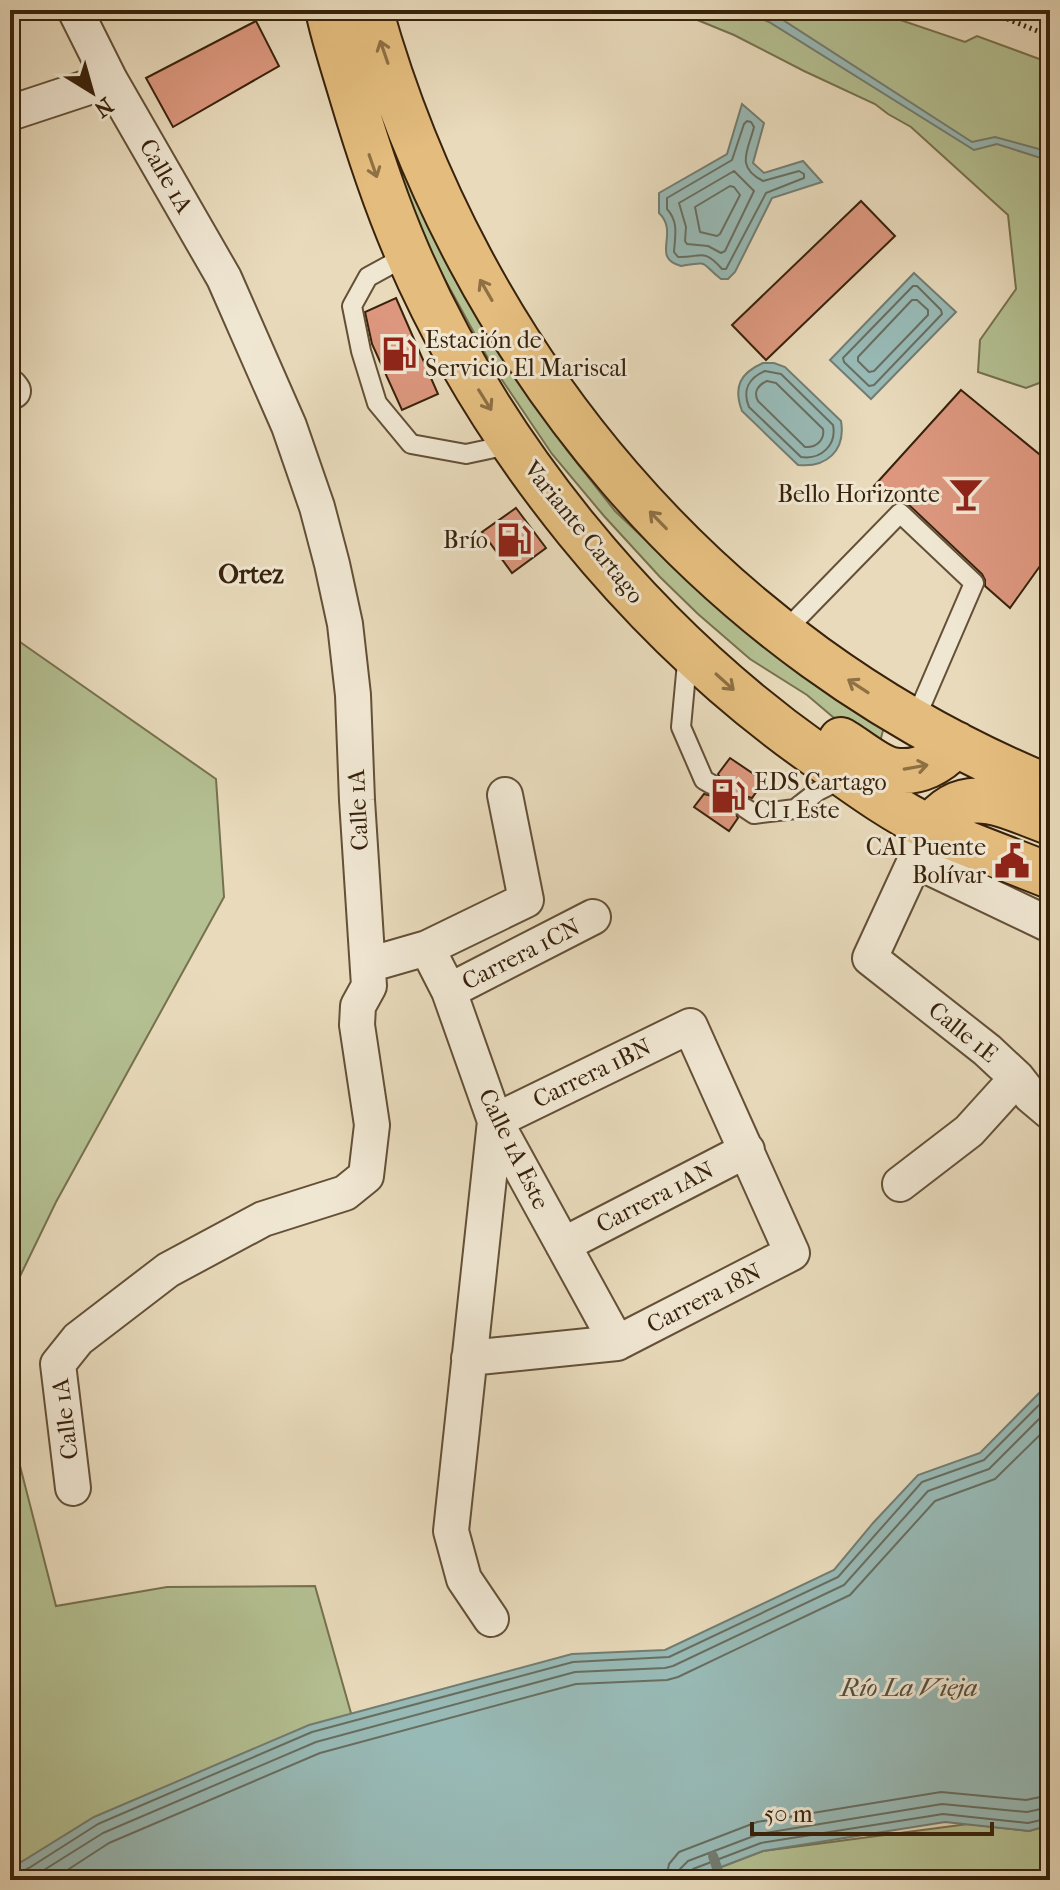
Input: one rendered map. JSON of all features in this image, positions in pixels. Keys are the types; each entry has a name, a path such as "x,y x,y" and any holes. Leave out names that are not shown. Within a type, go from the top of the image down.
{"highway":[{"name":"Variante Cartago","path":"328,10 371,161 408,255 440,320 513,444 595,552 640,602 738,695 847,776 923,845 1050,876"},
{"path":"370,10 415,145 474,269 547,386 641,503 730,589 783,633 847,679 914,722 997,766 1050,788"},
{"path":"791,737 838,738 890,769 911,770 923,768 945,756 956,744"},
{"path":"923,845 948,808 970,800 986,801 1050,822"}],"street":[{"name":"Calle 1A","path":"73,1488 58,1364 78,1339 168,1270 263,1219 345,1193 366,1176 372,1125 357,1025 358,1006 369,986 353,695 345,624 317,507 289,426 224,278 110,80 77,14"},
{"path":"10,113 110,80"},
{"path":"368,965 427,948 526,900 505,795"},
{"path":"923,845 1050,925"},
{"name":"Calle 1E","path":"923,845 870,958 987,1050 1050,1112"},
{"name":"Carrera 1CN","path":"449,991 593,917"},
{"name":"Calle 1A Este","path":"427,948 449,991 495,1121 617,1343"},
{"name":"Carrera 1BN","path":"495,1121 690,1026 747,1150"},
{"path":"900,1184 969,1131 1017,1078"},
{"path":"491,1619 464,1579 451,1531 495,1121"},
{"name":"Carrera 1AN","path":"563,1245 747,1150"},
{"name":"Carrera 18N","path":"617,1343 792,1253 747,1150"},
{"path":"469,1358 617,1343"}],"lane":[{"path":"408,255 368,277 352,306 361,351 377,403 411,444 466,454 513,444"},
{"path":"783,633 900,513 974,583 914,722"},
{"path":"688,649 681,727 704,780 711,784"},
{"path":"745,808 754,814 795,809 818,791 847,776"}],"path":[{"path":"985,10 1050,36"}],"green space":[{"path":"356,10 385,116 425,219 448,266 501,356 566,449 615,511 675,568 745,626 885,723 881,738 866,745 807,695 750,659 660,577 552,454 490,362 415,218 377,117"},
{"path":"673,10 871,10 965,42 977,36 1050,63 1050,379 1026,388 978,372 980,340 1016,289 1008,215 911,127 875,104 734,35"},
{"path":"10,635 216,779 224,897 56,1202 10,1297"},
{"path":"10,1427 56,1606 167,1587 315,1586 358,1738 10,1880"},
{"path":"968,1824 1029,1831 1050,1825 1050,1880 687,1880 763,1851"}],"water":[{"path":"738,10 772,13 972,142 995,137 1050,152 1050,161 997,144 974,150 769,22"},
{"path":"742,104 764,123 753,163 764,173 803,161 822,182 772,198 735,272 728,279 721,279 704,264 681,266 667,257 667,229 659,213 659,193 727,154"},
{"path":"914,273 956,312 871,399 830,360"},
{"path":"763,363 785,367 841,421 842,432 837,449 825,460 817,464 798,465 742,411 738,395 740,382 749,371"},
{"name":"Río La Vieja","path":"1050,1382 1050,1825 1029,1831 945,1822 763,1851 687,1880 10,1880 10,1869 94,1817 309,1725 572,1654 665,1650 834,1570 918,1475 980,1453"}],"building":[{"path":"256,21 279,66 173,127 146,78"},
{"path":"861,201 895,236 766,360 732,325"},
{"name":"Estación de Servicio El Mariscal","path":"396,298 438,394 402,410 372,344 365,312"},
{"name":"Bello Horizonte","path":"961,390 1050,463 1050,552 1010,608 985,586 982,574 908,504 902,501 893,504 874,486"},
{"name":"Brío","path":"516,508 546,548 512,573 482,532"},
{"name":"EDS Cartago Cl 1 Este","path":"730,758 764,781 752,798 745,796 736,801 733,808 738,818 729,831 694,807 704,794 712,796 721,791 723,783 718,774"}],"waterway":[{"path":"713,1856 721,1880"}],"place":[{"name":"Estación de Servicio El Mariscal","path":"399,354"},
{"name":"Bello Horizonte","path":"966,494"},
{"name":"Brío","path":"514,540"},
{"name":"EDS Cartago Cl 1 Este","path":"728,796"},
{"name":"CAI Puente Bolívar","path":"1012,861"}],"district":[{"name":"Ortez","path":"251,574"}]}
